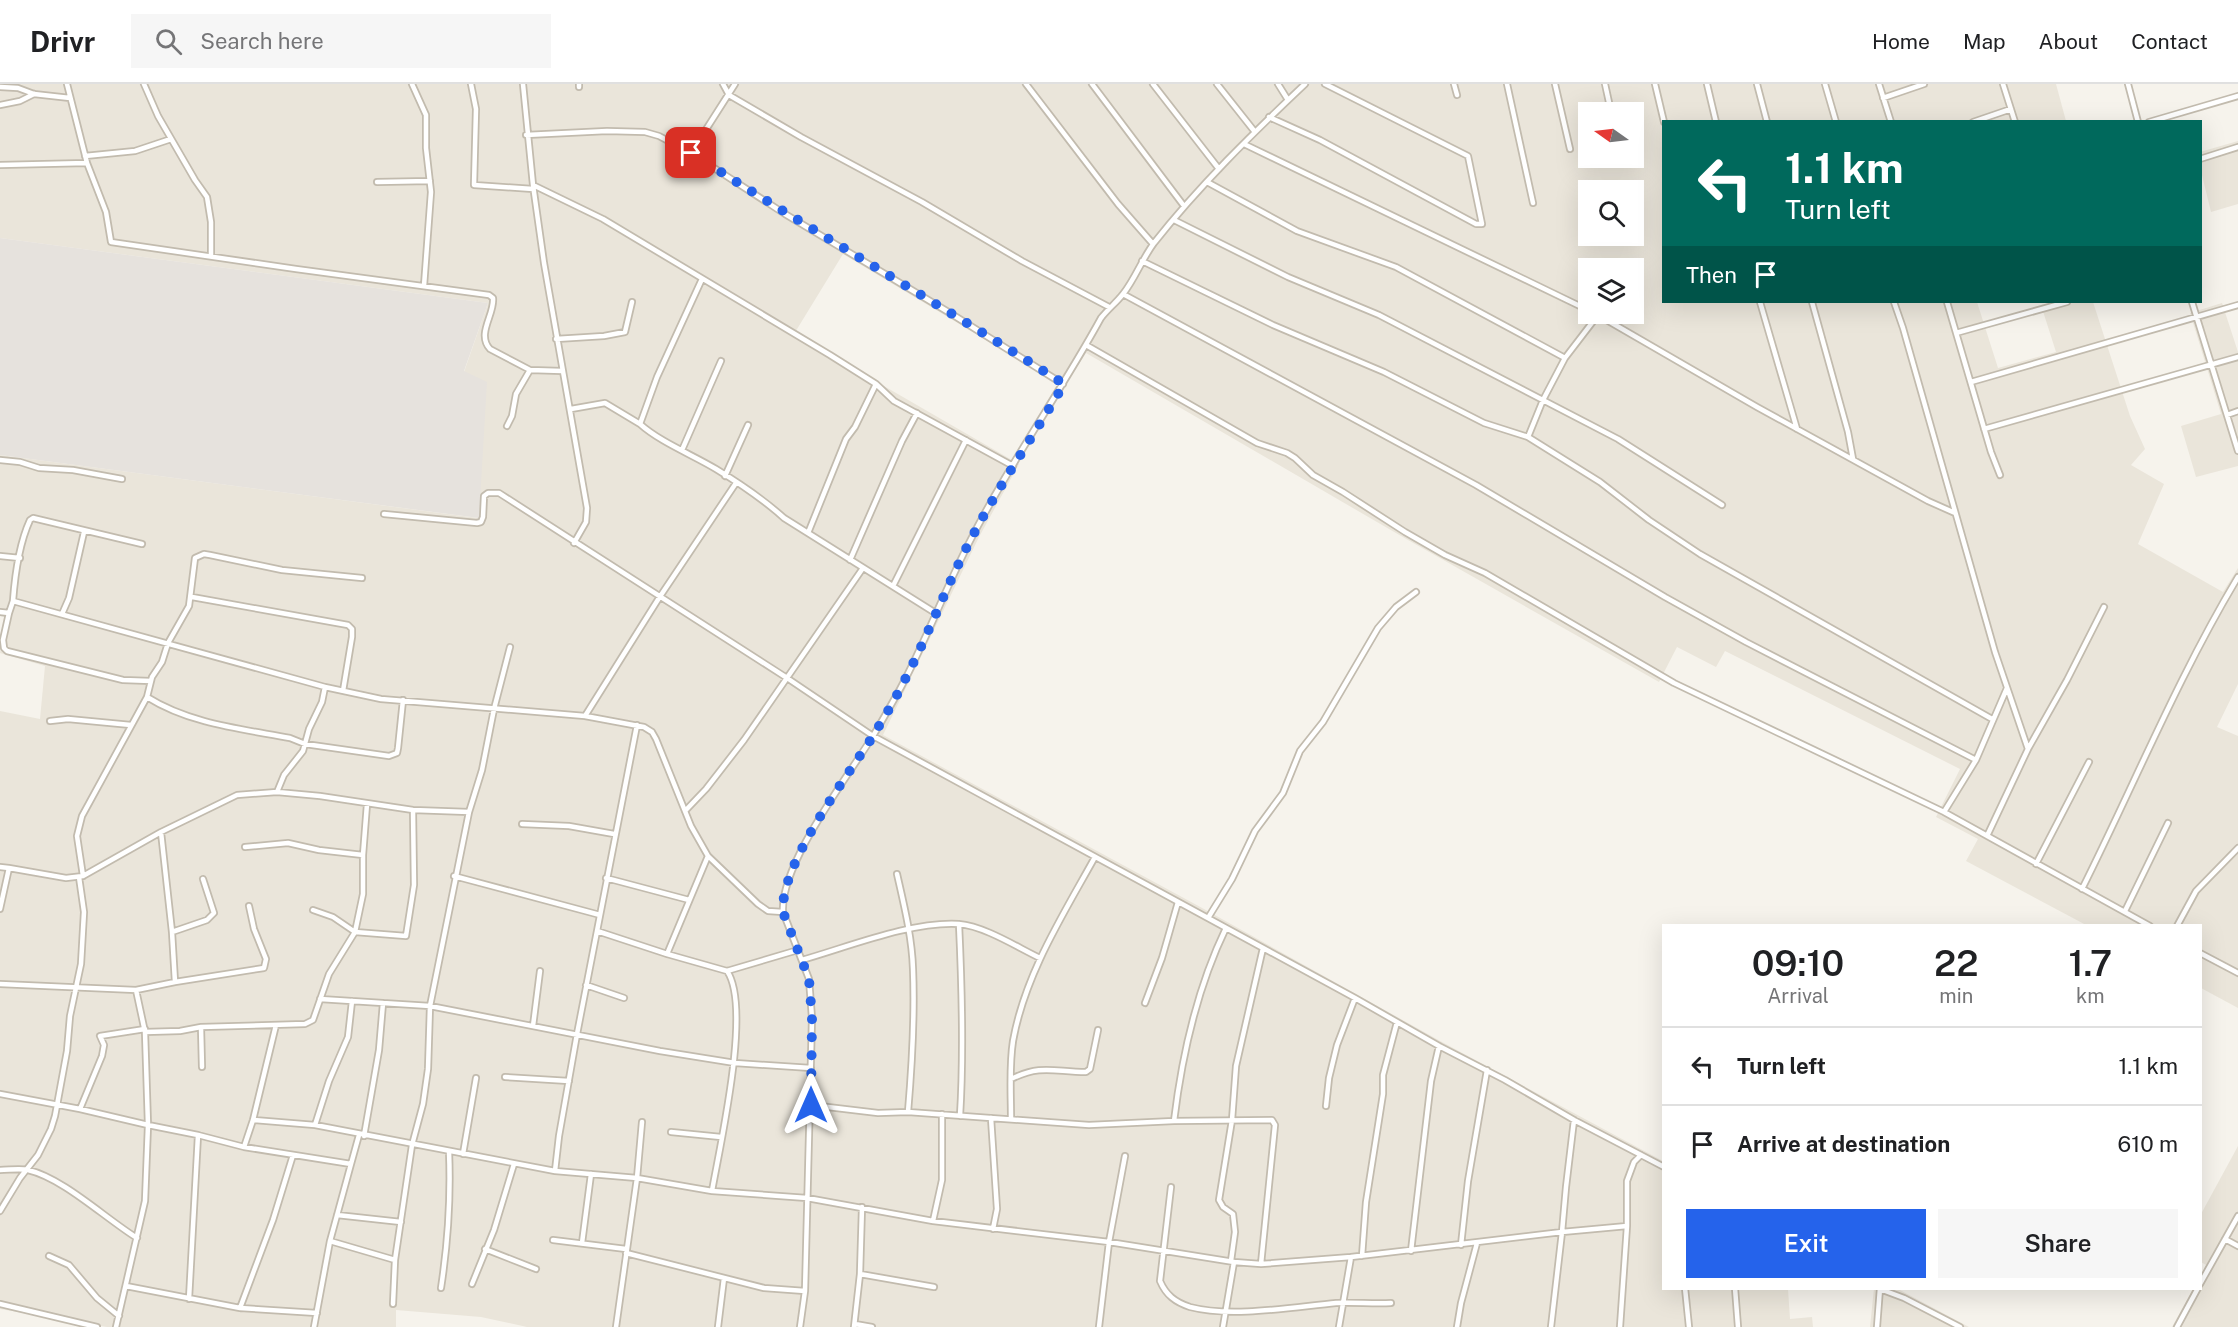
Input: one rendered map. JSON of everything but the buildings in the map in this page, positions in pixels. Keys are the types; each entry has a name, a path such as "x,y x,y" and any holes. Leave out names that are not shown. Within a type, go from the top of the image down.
{"street":[{"path":"67,84 87,163 106,212 111,242 491,296 494,301 484,339 486,345 530,370 562,371"},
{"path":"144,84 171,139 207,197 212,222 211,256"},
{"path":"412,84 426,115 431,192 424,286"},
{"path":"471,84 476,109 474,186 533,187 603,219 876,384 894,401 1013,466"},
{"path":"522,84 526,135 556,339 571,409 587,508 585,522 574,543"},
{"path":"723,84 729,95 801,137 1109,307"},
{"path":"691,153 735,84"},
{"path":"1026,84 1118,204 1153,244"},
{"path":"1092,84 1184,206"},
{"path":"1153,84 1219,170"},
{"path":"1217,84 1255,132"},
{"path":"1278,84 1288,100"},
{"path":"801,1327 805,1291 812,1018 809,979 783,912 782,900 795,864 832,797 873,736 905,679 970,541 1109,307 1123,294 1153,244 1184,206 1269,117 1305,84"},
{"path":"1269,117 1320,140 1476,224 1482,224 1468,156 1326,84"},
{"path":"1454,84 1457,95"},
{"path":"1507,84 1533,203"},
{"path":"1555,84 1570,149"},
{"path":"1605,84 1609,102"},
{"path":"1655,84 1664,120"},
{"path":"1707,84 1716,120"},
{"path":"1757,84 1766,120"},
{"path":"1825,84 1835,120"},
{"path":"1879,84 1890,120"},
{"path":"1883,98 1923,84"},
{"path":"2004,84 2014,120"},
{"path":"2128,84 2137,120"},
{"path":"0,87 18,88 34,94 70,98"},
{"path":"0,105 20,101 34,94"},
{"path":"2156,120 2238,96"},
{"path":"1763,106 1766,120"},
{"path":"1979,120 2011,110"},
{"path":"526,135 607,131 645,132 659,136 691,153 785,214 1064,384"},
{"path":"85,156 135,151 171,139"},
{"path":"1244,144 1578,305"},
{"path":"2202,158 2238,147"},
{"path":"0,165 87,163"},
{"path":"377,182 430,181"},
{"path":"1207,182 1297,231 1396,267 1565,358"},
{"path":"1174,220 1288,277 1379,315 1618,439 1722,506"},
{"path":"1142,261 1273,325 1384,372 1484,423 1528,437 1600,482 1649,520 1700,554 1992,719"},
{"path":"640,424 657,377 702,279"},
{"path":"1123,294 1476,484 1665,597 1746,642 1976,760"},
{"path":"556,339 604,336 625,332 632,302"},
{"path":"1760,303 1797,429"},
{"path":"1812,303 1848,432 1853,459"},
{"path":"1894,303 2007,688 2028,749"},
{"path":"1947,303 1984,429 2000,475"},
{"path":"1956,333 2063,303"},
{"path":"2192,303 2238,451"},
{"path":"1971,382 2238,305"},
{"path":"1528,437 1543,400 1565,358 1590,324"},
{"path":"1614,324 1797,429 1937,506 1955,513"},
{"path":"1086,345 1257,443 1287,453 1313,475 1405,532 1445,555 1485,573 1674,683 1944,812 2146,924"},
{"path":"1984,429 2238,357"},
{"path":"682,450 721,361"},
{"path":"507,426 512,416 516,394 530,370"},
{"path":"808,533 846,439 855,427 876,384"},
{"path":"571,409 605,403 725,476 808,533 937,614"},
{"path":"2227,415 2238,411"},
{"path":"850,560 902,441 917,413"},
{"path":"725,476 748,425"},
{"path":"893,586 966,440"},
{"path":"0,460 20,462 39,468 73,470 122,479"},
{"path":"585,716 659,598 736,483"},
{"path":"384,514 477,523 481,522 483,517 484,496 488,493 499,493 873,736 1662,1166"},
{"path":"142,544 33,518 28,525 3,640 7,651 123,680 151,681"},
{"path":"62,614 69,598 84,532"},
{"path":"0,1211 20,1178 28,1170 51,1129 68,1051 70,1016 81,963 84,912 78,826 147,697 151,681 162,663 168,643 186,615 192,597 195,558 204,554 282,570 362,578"},
{"path":"0,556 20,558"},
{"path":"685,810 706,789 863,568"},
{"path":"2082,889 2155,733 2220,606 2238,577"},
{"path":"1208,918 1232,879 1255,831 1283,793 1300,751 1323,722 1378,628 1396,607 1416,592"},
{"path":"192,597 348,625 352,629 352,637 343,691"},
{"path":"13,601 325,687 381,699 585,716 637,725 652,732 656,739 699,842 708,856 758,904 768,910 783,912"},
{"path":"1987,836 2028,749 2067,680 2104,607"},
{"path":"0,612 9,614"},
{"path":"393,1304 395,1260 412,1145 423,1104 428,1069 430,1006 468,812 482,770 494,709 510,647"},
{"path":"277,792 284,775 303,751 309,729 322,702 325,687"},
{"path":"1944,812 1976,760 2007,688"},
{"path":"147,697 175,712 196,719 290,738 305,744 393,755 398,748 403,700"},
{"path":"50,721 68,719 131,725"},
{"path":"555,1171 568,1081 614,834 625,793 637,725"},
{"path":"2036,864 2089,762"},
{"path":"0,867 66,878 81,877 161,832 237,795 277,792 413,810 468,812"},
{"path":"80,1109 102,1056 104,1045 100,1036 145,1030 180,1031 201,1027 309,1023 313,1020 329,974 355,932 363,894 367,804"},
{"path":"314,910 333,917 355,932 406,936 414,885 413,810"},
{"path":"2125,912 2168,823"},
{"path":"522,824 569,826 614,834"},
{"path":"161,832 175,982"},
{"path":"245,847 288,843 319,850 363,855"},
{"path":"2178,924 2196,891 2238,848"},
{"path":"667,954 708,856"},
{"path":"1011,1119 1013,1042 1019,1015 1040,958 1095,857"},
{"path":"0,909 9,868"},
{"path":"897,874 909,928 913,968 912,1053 908,1112"},
{"path":"454,876 600,915"},
{"path":"606,878 689,900"},
{"path":"172,932 207,920 214,913 203,879"},
{"path":"1145,1003 1162,958 1178,902"},
{"path":"0,984 136,990 264,969 266,959 254,929 249,906"},
{"path":"802,960 909,928 959,924 979,930 1040,958"},
{"path":"959,924 963,998 963,1069 960,1116"},
{"path":"1174,1121 1185,1051 1206,975 1226,928"},
{"path":"597,931 727,971 798,950"},
{"path":"1223,1327 1235,1222 1233,1214 1223,1207 1219,1200 1232,1120 1236,1066 1263,948"},
{"path":"2202,954 2238,973"},
{"path":"533,1026 540,971"},
{"path":"711,1191 735,1062 735,992 731,976 727,971"},
{"path":"586,985 624,998"},
{"path":"116,1327 145,1201 148,1125 145,1030 136,990"},
{"path":"1326,1106 1329,1078 1337,1045 1355,998"},
{"path":"320,999 430,1006 735,1062 811,1068"},
{"path":"315,1125 329,1081 348,1037 352,1001"},
{"path":"314,1327 330,1241 361,1136 377,1061 383,1003"},
{"path":"1362,1256 1366,1202 1383,1094 1383,1075 1397,1022"},
{"path":"244,1147 253,1120 276,1025"},
{"path":"201,1027 202,1067"},
{"path":"1011,1079 1028,1071 1039,1069 1086,1072 1092,1064 1098,1030"},
{"path":"1412,1251 1431,1081 1439,1046"},
{"path":"1461,1245 1468,1181 1486,1070"},
{"path":"506,1077 568,1081"},
{"path":"463,1154 476,1078"},
{"path":"0,1094 80,1109 244,1147 351,1164"},
{"path":"811,1105 878,1113 908,1112 1089,1125 1272,1120 1275,1125 1261,1264"},
{"path":"933,1221 942,1180 942,1114"},
{"path":"991,1118 997,1209 993,1229"},
{"path":"253,1120 315,1125 361,1136 555,1171 637,1178 711,1191 807,1198 933,1221 1109,1242 1232,1262 1261,1264 1351,1257 1628,1226"},
{"path":"1551,1327 1574,1120"},
{"path":"616,1327 637,1178 642,1122"},
{"path":"671,1132 721,1137"},
{"path":"189,1299 198,1135"},
{"path":"441,1288 449,1233 451,1191 449,1151"},
{"path":"240,1308 273,1220 293,1155"},
{"path":"1620,1327 1628,1226 1628,1181 1634,1162 1641,1155"},
{"path":"1099,1327 1109,1242 1125,1156"},
{"path":"472,1284 494,1230 514,1164"},
{"path":"0,1170 28,1170 83,1199 136,1238"},
{"path":"582,1243 591,1174"},
{"path":"1171,1187 1160,1281 1166,1293 1176,1301 1191,1307 1226,1312 1344,1303 1391,1303"},
{"path":"862,1207 860,1274 855,1325 872,1327"},
{"path":"337,1215 401,1222"},
{"path":"2202,1280 2238,1216"},
{"path":"2225,1239 2238,1246"},
{"path":"553,1240 626,1251 764,1288 805,1291"},
{"path":"330,1241 395,1260"},
{"path":"1457,1327 1477,1243"},
{"path":"485,1249 536,1269"},
{"path":"49,1256 69,1265 97,1298 119,1316"},
{"path":"1339,1327 1351,1257"},
{"path":"860,1274 934,1287"},
{"path":"718,1327 724,1278"},
{"path":"126,1286 240,1308 317,1314"},
{"path":"1685,1290 1689,1327"},
{"path":"1735,1290 1738,1327"},
{"path":"1877,1327 1880,1290"},
{"path":"1883,1290 1904,1298 1960,1327"},
{"path":"2177,1327 2197,1290"},
{"path":"0,1304 97,1327"}],"shaded area":[{"path":"0,84 2056,84 2066,120 1662,120 1662,303 1977,303 1998,368 2056,352 2041,305 2093,303 2130,416 2145,449 2131,465 2164,484 2138,544 2223,592 2238,568 2238,684 2217,727 2238,736 2238,1008 2202,989 2202,924 2084,924 1966,861 1978,839 1936,817 1960,769 1725,651 1716,667 1677,647 1659,682 1408,540 1086,353 1064,387 843,254 794,334 1019,464 979,537 883,735 1662,1160 1662,1290 1788,1290 1790,1319 1812,1317 1813,1327 527,1327 481,1317 396,1310 396,1327 107,1327 0,1309 0,711 40,719 45,666 0,653 5,617 0,616 0,455 478,518 464,372 488,303 0,238"},
{"path":"2238,141 2238,204 2211,212 2202,175 2202,151"},
{"path":"0,238 488,303 464,371 487,382 479,518 0,455"},
{"path":"2222,303 2238,352 2238,466 2196,477 2181,426 2221,414 2190,313"},
{"path":"2238,1146 2238,1327 2172,1327 2192,1290 2202,1290 2202,1273 2206,1265 2202,1263 2202,1212"},
{"path":"1874,1290 1900,1290 1969,1327 1870,1327"}],"route":[{"path":"691,153 785,214 1064,384 970,541 900,690 873,736 832,797 795,864 786,886 782,900 783,912 809,979 812,1018 811,1105"}]}
